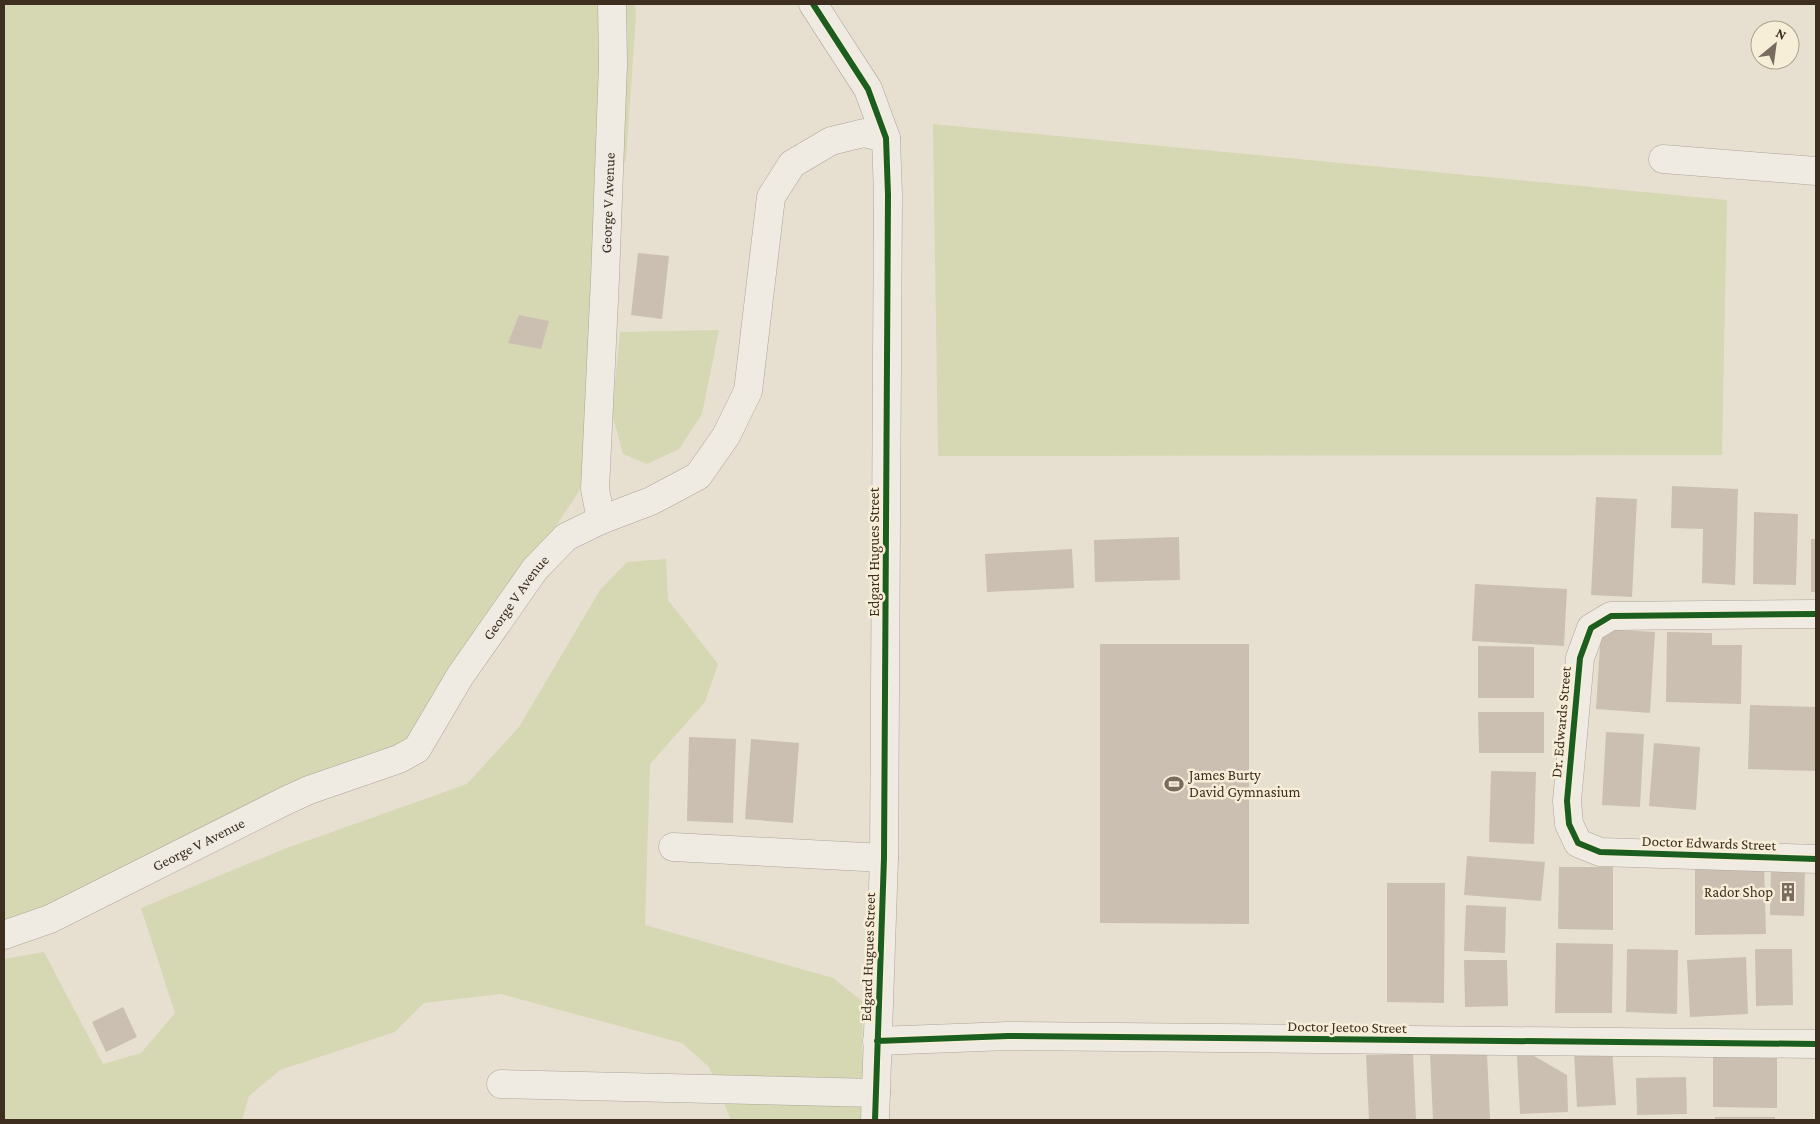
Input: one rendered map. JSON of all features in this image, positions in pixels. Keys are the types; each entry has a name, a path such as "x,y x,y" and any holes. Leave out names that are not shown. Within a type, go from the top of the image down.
{"street":[{"name":"George V Avenue","path":"4,935 50,919 293,797 399,759 417,749 460,676 535,569 566,537 602,520 595,489 613,64 612,4"},
{"name":"Edgard Hugues Street","path":"812,4 868,89 886,138 888,195 884,858 875,1120"},
{"path":"602,520 652,501 698,476 726,436 748,391 770,197 792,164 831,141 864,133 886,138"},
{"path":"1663,159 1816,171"},
{"name":"Dr. Edwards Street","path":"1600,852 1578,843 1569,824 1567,801 1580,658 1591,628 1611,616 1816,614"},
{"path":"673,847 884,858"},
{"name":"Doctor Edwards Street","path":"1600,852 1816,859"},
{"name":"Doctor Jeetoo Street","path":"877,1041 1018,1036 1816,1044"},
{"path":"501,1084 876,1093"}],"green space":[{"path":"4,4 635,4 636,14 626,160 602,205 591,458 578,493 551,533 431,735 191,857 4,921"},
{"path":"933,124 1727,200 1722,455 938,456"},
{"path":"719,330 702,414 679,449 647,464 623,454 612,413 620,332"},
{"path":"666,559 668,600 718,664 705,702 650,764 645,925 833,978 862,1001 863,1120 731,1120 709,1067 682,1043 501,994 424,1003 395,1032 280,1070 249,1096 242,1120 4,1120 4,959 44,952 103,1064 141,1053 175,1013 141,908 284,849 467,784 519,727 600,590 627,562"}],"building":[{"path":"638,253 669,256 662,319 631,315"},
{"path":"519,315 549,321 541,349 508,343"},
{"path":"1672,486 1738,489 1735,585 1702,583 1703,529 1671,528"},
{"path":"1596,497 1637,499 1632,597 1591,595"},
{"path":"1754,512 1798,514 1796,585 1753,584"},
{"path":"1179,537 1180,580 1095,582 1094,540"},
{"path":"1811,539 1816,539 1816,592 1811,592"},
{"path":"1072,549 1074,588 987,592 985,554"},
{"path":"1475,584 1567,589 1564,646 1472,641"},
{"path":"1601,629 1655,632 1650,713 1596,709"},
{"path":"1667,632 1712,633 1712,645 1742,645 1741,704 1666,702"},
{"name":"James Burty David Gymnasium","path":"1100,644 1249,644 1249,924 1100,923"},
{"path":"1478,646 1534,647 1534,698 1478,698"},
{"path":"1750,705 1816,707 1816,771 1748,769"},
{"path":"1478,712 1544,712 1544,753 1479,753"},
{"path":"1606,732 1644,734 1640,807 1602,805"},
{"path":"689,737 736,739 733,823 687,821"},
{"path":"751,739 799,743 793,823 745,819"},
{"path":"1654,743 1700,747 1696,810 1649,806"},
{"path":"1491,771 1536,772 1534,844 1489,842"},
{"path":"1467,856 1545,862 1541,901 1464,895"},
{"path":"1764,865 1766,934 1695,935 1695,866"},
{"path":"1559,867 1613,867 1613,930 1558,929"},
{"name":"Rador Shop","path":"1771,867 1805,868 1804,916 1770,915"},
{"path":"1387,883 1445,883 1444,1003 1387,1002"},
{"path":"1466,905 1506,907 1505,953 1464,951"},
{"path":"1556,943 1613,944 1612,1013 1555,1013"},
{"path":"1627,949 1678,950 1677,1014 1626,1012"},
{"path":"1755,949 1792,949 1793,1005 1756,1006"},
{"path":"1746,957 1748,1014 1690,1017 1687,960"},
{"path":"1464,960 1507,960 1508,1006 1465,1007"},
{"path":"123,1007 137,1037 106,1052 92,1022"},
{"path":"1612,1049 1616,1105 1577,1107 1574,1052"},
{"path":"1487,1053 1490,1119 1433,1120 1430,1055"},
{"path":"1713,1053 1777,1054 1777,1108 1713,1107"},
{"path":"1413,1054 1416,1120 1369,1120 1366,1055"},
{"path":"1517,1056 1534,1056 1567,1075 1568,1112 1520,1114"},
{"path":"1686,1077 1687,1114 1637,1115 1636,1078"},
{"path":"1715,1117 1775,1117 1775,1120 1715,1120"}],"cycle path":[{"path":"813,4 868,89 886,138 888,195 884,858 875,1120"},
{"path":"1816,614 1611,616 1591,628 1580,658 1567,801 1569,824 1578,843 1600,852 1816,859"},
{"path":"877,1041 1008,1036 1816,1044"}],"place":[{"name":"James Burty David Gymnasium","path":"1174,784"},
{"name":"Rador Shop","path":"1788,892"}]}
